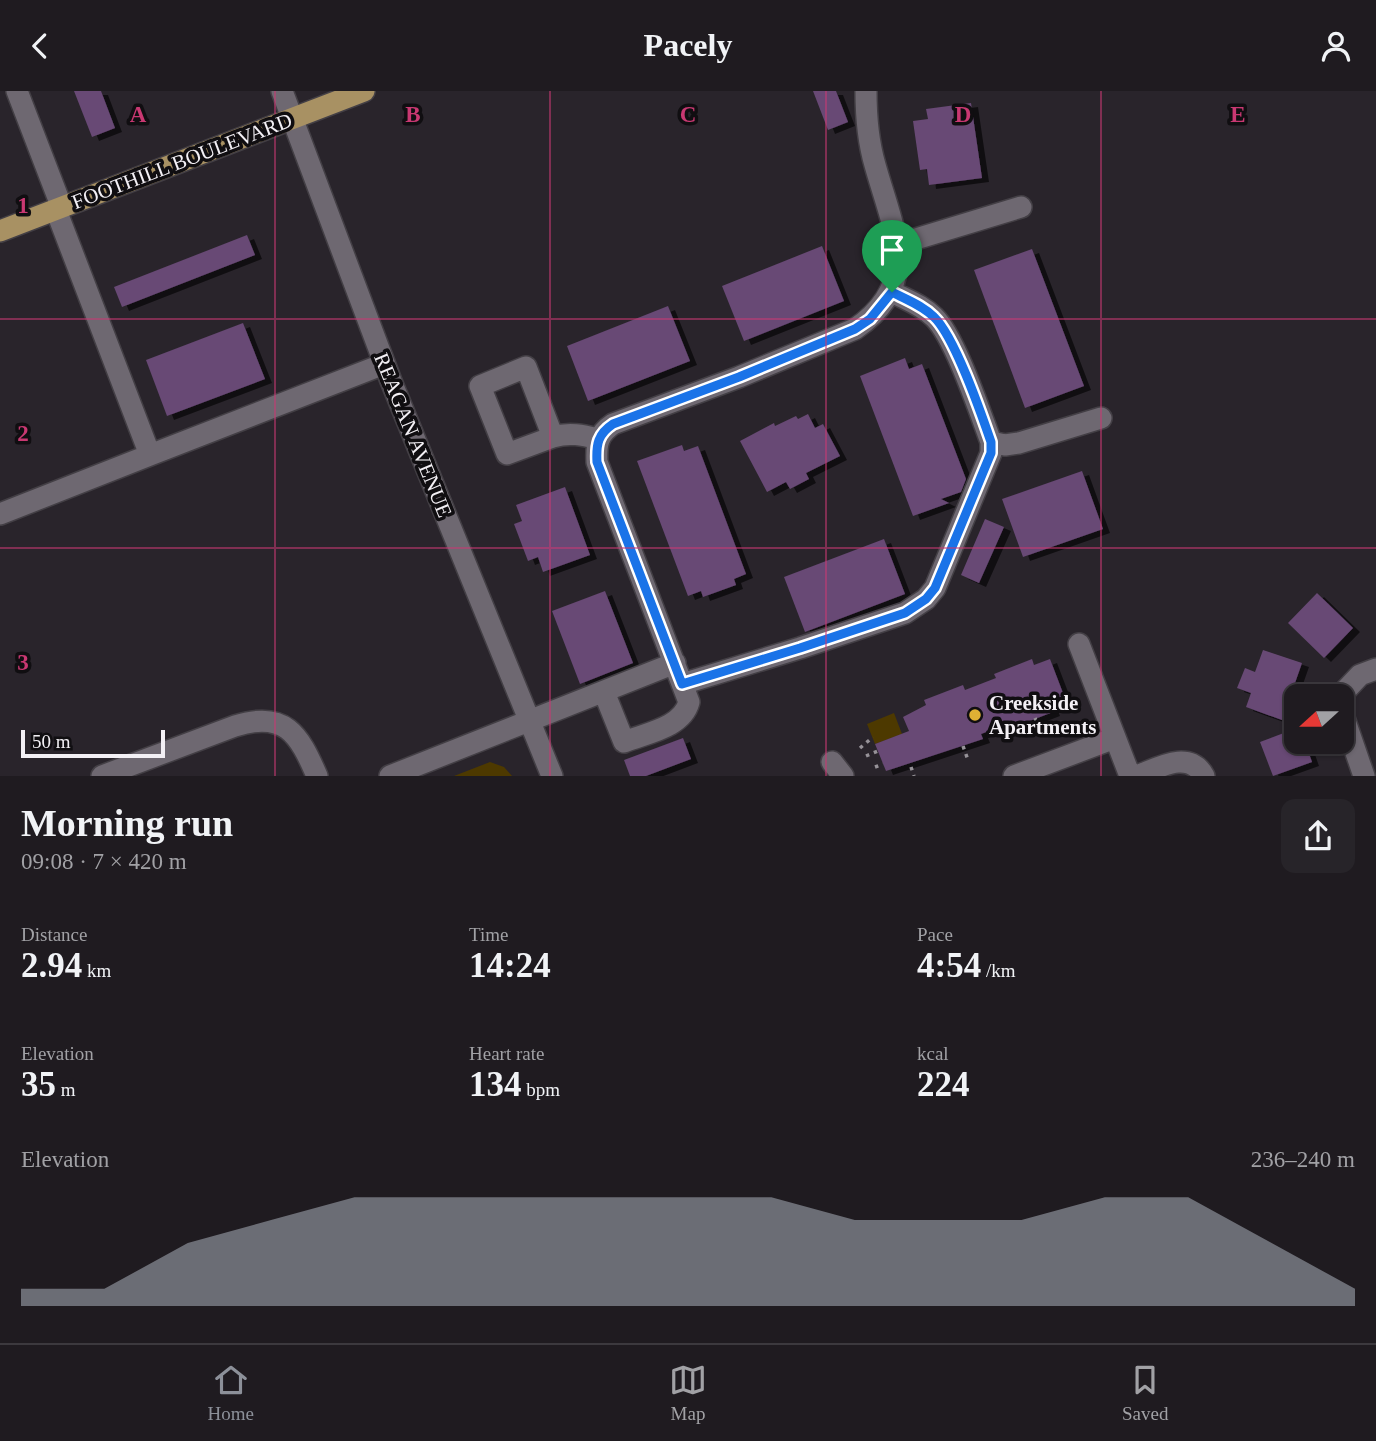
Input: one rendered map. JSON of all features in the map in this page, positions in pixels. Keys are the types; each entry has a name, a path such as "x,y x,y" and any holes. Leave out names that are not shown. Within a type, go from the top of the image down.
{"main road":[{"name":"FOOTHILL BOULEVARD","path":"0,231 364,91"}],"street":[{"path":"17,91 150,455"},
{"name":"REAGAN AVENUE","path":"282,91 384,364 552,776"},
{"path":"604,692 624,742 680,719 688,702 597,462 598,439 604,430 613,424 739,377 855,329 870,319 892,292 896,276 896,234 874,163 867,124 866,91"},
{"path":"896,245 1021,207"},
{"path":"682,684 905,613 926,599 935,588 991,453 991,442 950,338 937,319 922,307 892,292"},
{"path":"0,514 384,364"},
{"path":"991,442 1005,445 1019,443 1101,418"},
{"path":"553,437 569,434 598,439"},
{"path":"1079,644 1130,776"},
{"path":"390,776 675,663"},
{"path":"1364,776 1344,718 1344,692 1360,675 1376,669"},
{"path":"102,776 251,721 280,724 291,730 301,741 317,776"},
{"path":"1014,776 1115,738"},
{"path":"1136,776 1172,762 1184,761 1194,764 1203,776"}],"path":[{"path":"1035,718 1041,732"},
{"path":"860,748 873,737"},
{"path":"963,746 968,760"},
{"path":"866,756 878,751"},
{"path":"875,767 883,764"},
{"path":"911,767 914,776"}],"shaded area":[{"path":"894,713 902,734 875,744 867,724"},
{"path":"490,762 504,767 512,776 454,776"}],"building":[{"path":"74,91 101,91 115,128 92,137"},
{"path":"813,91 836,91 848,122 828,130"},
{"path":"971,103 982,178 929,185 927,169 920,170 913,121 928,119 926,109"},
{"path":"247,235 255,255 122,307 114,287"},
{"path":"822,246 844,301 744,341 722,286"},
{"path":"1032,249 1084,386 1025,408 974,270"},
{"path":"668,306 690,361 588,401 567,346"},
{"path":"243,323 265,379 167,416 146,360"},
{"path":"905,358 909,369 922,364 966,479 961,492 941,499 949,503 913,516 860,376"},
{"path":"808,414 815,428 823,424 840,456 806,473 809,479 790,489 786,482 767,492 740,441 774,423 775,426 796,416 798,419"},
{"path":"682,445 684,451 698,446 746,574 734,579 736,585 703,597 701,591 688,596 637,461"},
{"path":"1082,471 1103,529 1023,557 1002,499"},
{"path":"565,487 590,555 543,572 538,557 528,561 514,524 522,521 516,505"},
{"path":"985,519 1004,527 979,583 961,575"},
{"path":"884,539 905,594 805,632 784,577"},
{"path":"605,591 633,663 580,684 552,611"},
{"path":"1317,593 1353,628 1324,658 1288,623"},
{"path":"1263,650 1302,663 1295,684 1284,684 1282,720 1246,707 1251,693 1237,688 1245,668 1255,672"},
{"name":"Creekside Apartments","path":"1032,659 1034,665 1050,659 1066,701 1051,707 1053,712 1014,727 1013,722 981,734 983,739 886,771 875,744 909,731 903,717 926,705 924,700 963,685 965,690 996,678 994,674"},
{"path":"1284,733 1284,754 1309,754 1312,762 1273,776 1260,742"},
{"path":"683,738 691,759 646,776 630,776 624,760"}],"place":[{"name":"Creekside Apartments","path":"975,715"}],"route":[{"path":"892,292 922,307 937,319 950,338 991,442 991,453 935,588 926,599 905,613 682,684 597,462 598,439 604,430 613,424 739,377 855,329 870,319 892,292"}]}
